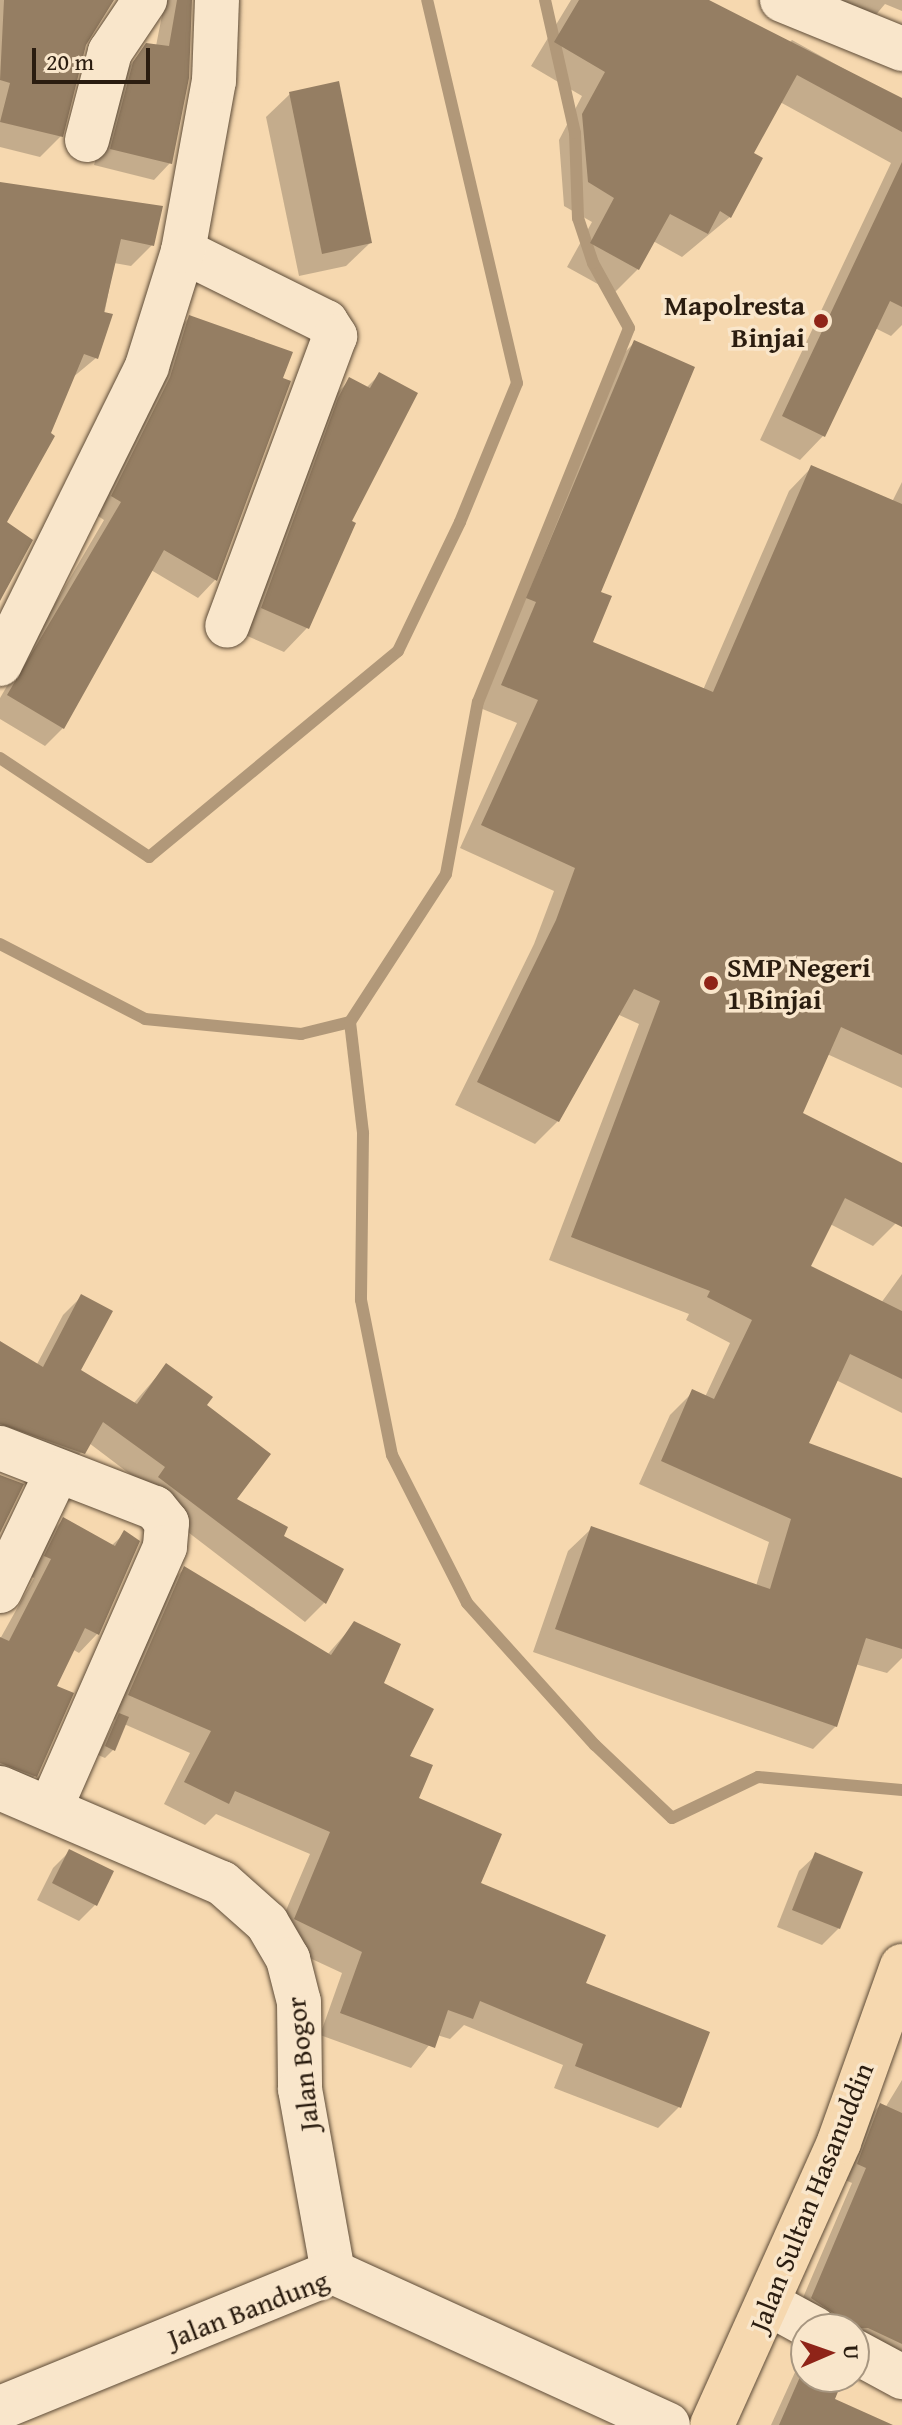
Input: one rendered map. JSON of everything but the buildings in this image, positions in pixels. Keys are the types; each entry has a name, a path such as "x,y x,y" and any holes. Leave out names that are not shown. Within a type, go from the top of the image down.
{"main road":[{"name":"Jalan Sultan Hasanuddin","path":"712,2425 769,2304 839,2142 902,1966"}],"street":[{"path":"87,140 110,52 145,0"},
{"path":"0,664 147,366 183,251 214,81 217,0"},
{"path":"782,0 902,49"},
{"path":"183,251 326,322 335,336 227,626"},
{"path":"0,1448 56,1474 155,1508 168,1529 165,1547 51,1807"},
{"path":"0,1591 56,1474"},
{"name":"Jalan Bogor","path":"0,1788 51,1807 222,1883 267,1923 288,1959 299,2002 300,2089 333,2272"},
{"name":"Jalan Bandung","path":"0,2408 333,2272 668,2425"},
{"path":"769,2304 790,2315"},
{"path":"870,2360 902,2377"}],"waterway":[{"path":"0,758 149,857 398,651 460,522 517,383 427,0"},
{"path":"0,944 145,1019 301,1034 350,1022 446,874 478,702 629,328 593,263 578,218 575,133 545,0"},
{"path":"350,1022 363,1133 361,1300 392,1455 467,1603 595,1745 672,1818 758,1777 902,1790"}],"place":[{"name":"Mapolresta Binjai","path":"821,321"},
{"name":"SMP Negeri 1 Binjai","path":"711,983"}]}
